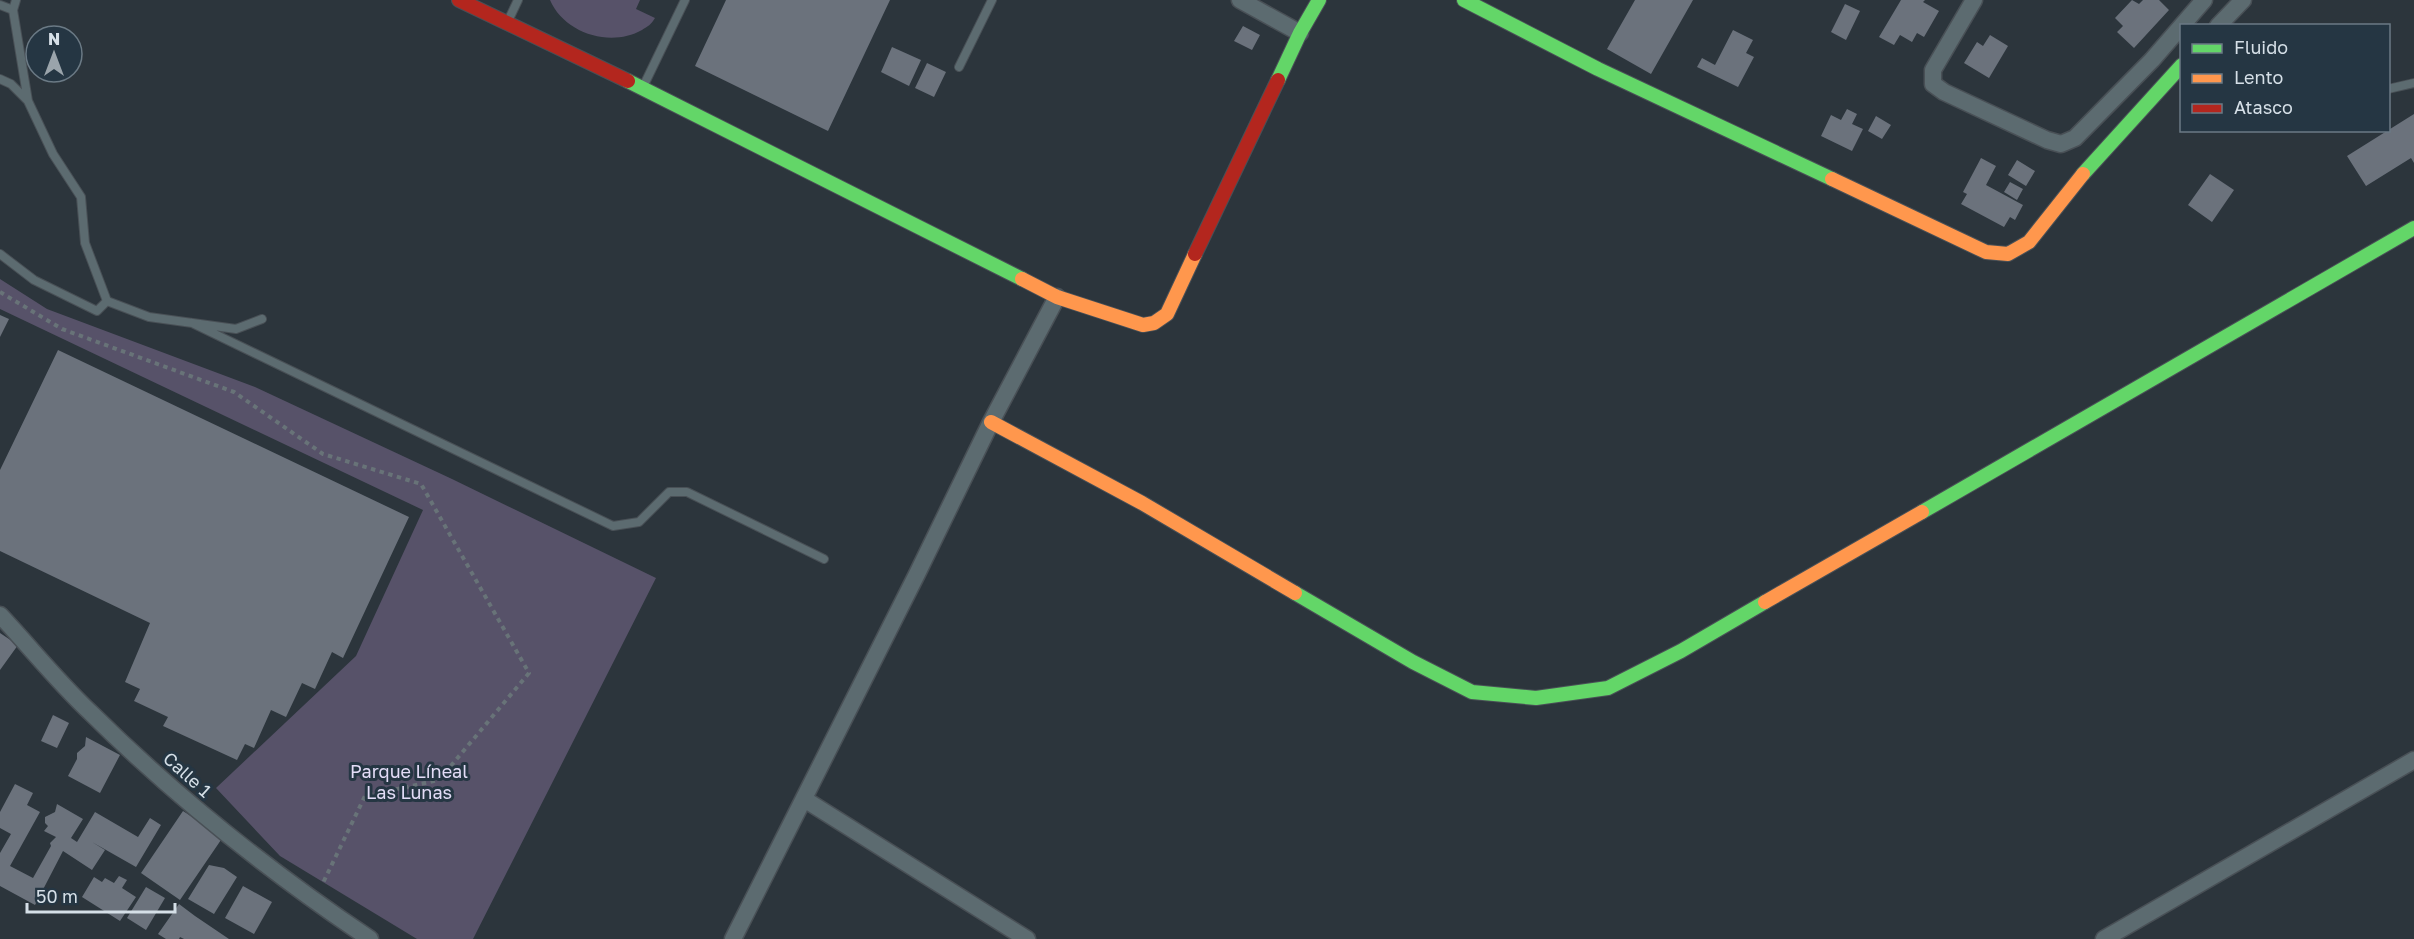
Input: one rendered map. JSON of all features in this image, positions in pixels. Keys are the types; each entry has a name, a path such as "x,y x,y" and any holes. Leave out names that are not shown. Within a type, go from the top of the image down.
{"street":[{"path":"459,0 643,88 1057,297 1143,325 1154,323 1167,314 1300,33 1319,0"},
{"path":"1240,0 1300,33"},
{"path":"1464,0 1598,69 1986,252 2008,254 2029,242 2098,155 2180,66"},
{"path":"1974,0 1933,70 1933,84 1944,92 2047,140 2061,144 2075,138 2152,60 2180,28"},
{"path":"2183,24 2204,0"},
{"path":"2220,24 2243,0"},
{"path":"991,422 1142,503 1413,662 1472,692 1536,698 1608,688 1681,651 2414,228"},
{"path":"733,939 991,422 1057,297"},
{"name":"Calle 1","path":"0,615 89,712 181,796 315,902 370,939"},
{"path":"2104,939 2414,760"},
{"path":"804,799 1027,939"}],"lane":[{"path":"16,0 13,10 28,101 52,154 81,197 85,243 107,302"},
{"path":"507,23 518,0"},
{"path":"643,88 685,0"},
{"path":"959,67 992,0"},
{"path":"0,5 13,10"},
{"path":"0,79 11,84 28,101"},
{"path":"2390,89 2414,83"},
{"path":"0,254 34,280 97,311 107,302"},
{"path":"107,302 149,316 236,329 262,318"},
{"path":"192,323 613,526 639,522 669,492 687,492 824,559"}],"path":[{"path":"0,292 62,329 234,392 323,453 421,484 529,673 439,780 365,796 315,902"}],"green space":[{"path":"550,0 640,0 636,9 655,18 642,30 629,35 616,38 603,37 577,29 557,12"},
{"name":"Parque Líneal Las Lunas","path":"0,279 47,309 255,387 656,578 473,939 417,939 280,856 216,788 356,656 423,510 0,309"}],"building":[{"path":"726,0 890,0 828,131 695,66"},
{"path":"1635,0 1693,0 1651,74 1607,49"},
{"path":"1901,0 1925,0 1923,2 1939,11 1924,37 1917,33 1912,42 1900,35 1894,45 1879,37"},
{"path":"2132,0 2139,4 2143,0 2159,0 2169,10 2134,48 2117,32 2123,26 2115,18"},
{"path":"1845,4 1860,11 1846,40 1831,32"},
{"path":"1243,26 1260,35 1252,50 1234,41"},
{"path":"1733,30 1753,40 1746,53 1754,57 1738,87 1697,67 1702,58 1715,65"},
{"path":"1990,35 2008,46 1989,78 1964,63 1977,42 1983,46"},
{"path":"892,47 921,60 909,86 881,72"},
{"path":"927,63 946,72 934,97 915,88"},
{"path":"1847,109 1857,114 1852,124 1863,129 1852,151 1821,136 1831,115 1841,120"},
{"path":"2414,114 2414,163 2411,158 2366,186 2347,156 2385,132 2390,132 2390,129"},
{"path":"1876,116 1891,125 1882,139 1868,131"},
{"path":"1981,158 1996,166 1986,185 2023,205 2015,220 2010,217 2004,227 1961,204 1967,194 1963,192"},
{"path":"2017,160 2035,171 2026,186 2008,175"},
{"path":"2210,174 2234,190 2212,222 2188,205"},
{"path":"2010,182 2023,189 2017,200 2004,192"},
{"path":"0,315 9,319 0,337"},
{"path":"58,350 409,517 343,658 332,652 315,689 302,683 286,717 271,710 254,748 245,744 237,760 163,726 168,717 134,701 140,689 125,682 150,623 0,551 0,470"},
{"path":"0,633 18,645 0,670"},
{"path":"53,715 69,723 57,748 41,741"},
{"path":"86,737 120,755 100,793 68,776 77,759 77,753 85,746"},
{"path":"15,784 33,793 27,805 40,812 10,866 33,878 51,846 50,843 56,837 44,831 48,826 45,823 45,817 55,812 57,804 83,819 71,838 77,842 95,812 138,837 150,818 161,825 136,867 92,842 105,850 92,870 63,851 35,905 0,886 0,853 11,834 0,828 0,812"},
{"path":"183,811 223,837 180,900 141,873"},
{"path":"209,865 224,868 237,877 214,914 188,899"},
{"path":"119,876 127,880 122,888 136,897 120,921 82,897 94,877 102,882 105,878 114,883"},
{"path":"243,886 272,902 254,934 225,918"},
{"path":"146,887 165,898 146,930 127,918"},
{"path":"179,904 229,939 184,939 180,937 179,939 166,939 158,934"}],"traffic: fast":[{"path":"1278,80 1300,33 1319,0"},
{"path":"1464,0 1598,69 1832,179"},
{"path":"2083,174 2180,67"},
{"path":"628,81 1022,279"},
{"path":"1922,512 2414,228"},
{"path":"1295,593 1413,662 1472,692 1536,698 1608,688 1681,651 1765,602"}],"traffic: slow":[{"path":"1832,179 1986,252 2008,254 2029,242 2083,174"},
{"path":"1022,279 1057,297 1143,325 1154,323 1167,314 1195,254"},
{"path":"991,422 1142,503 1295,593"},
{"path":"1765,602 1922,512"}],"traffic: jam":[{"path":"459,0 628,81"},
{"path":"1195,254 1278,80"}]}
